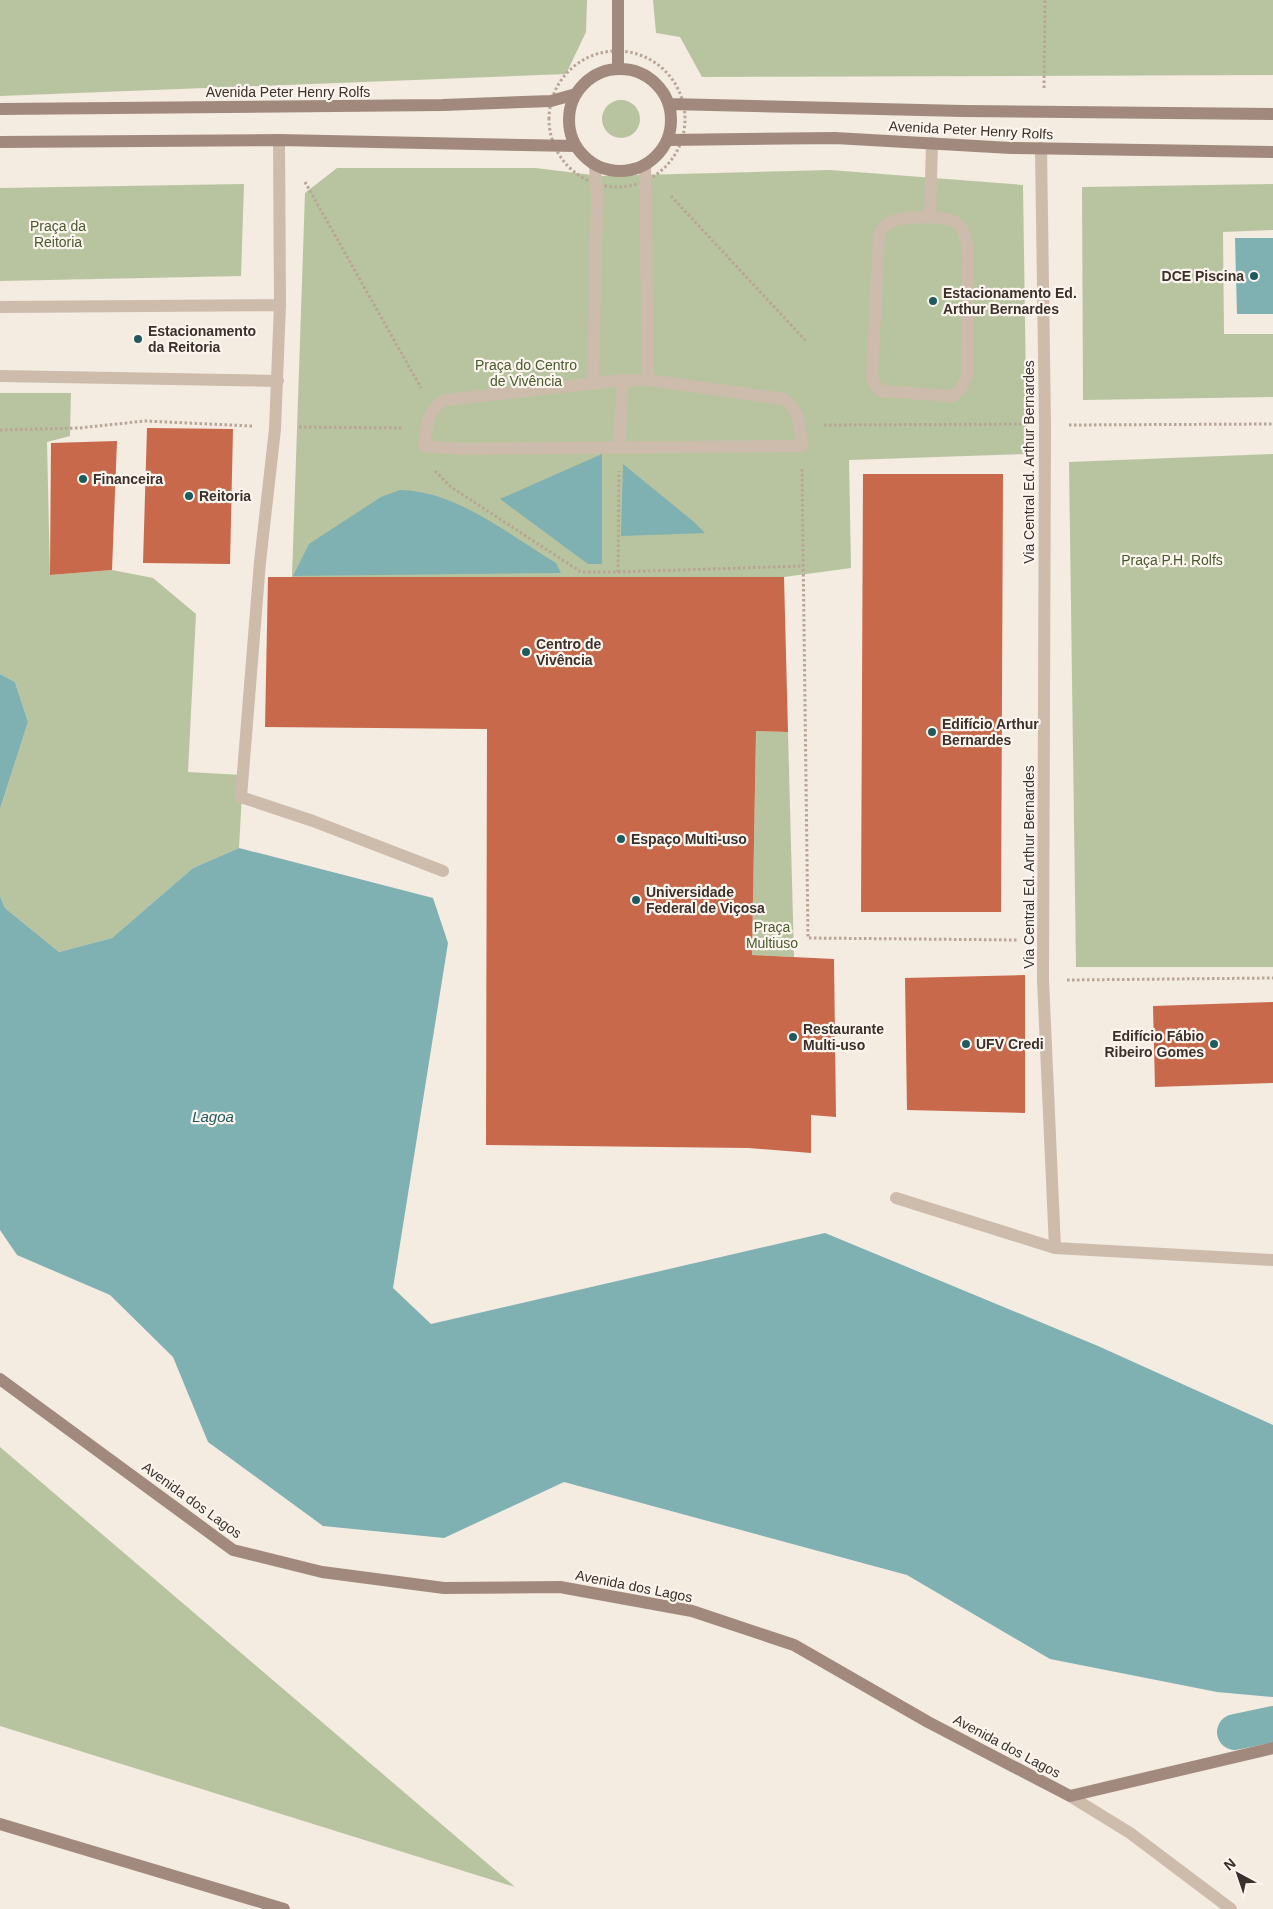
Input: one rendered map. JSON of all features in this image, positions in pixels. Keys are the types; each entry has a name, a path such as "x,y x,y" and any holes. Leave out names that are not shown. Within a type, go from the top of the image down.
{"main road":[{"path":"618,0 618,68"},
{"path":"618,68 634,70 648,76 660,87 669,104 671,127 668,140 658,154 645,165 629,170 611,171 595,165 584,157 576,146 569,120 576,94 586,81 601,72 618,68"},
{"name":"Avenida Peter Henry Rolfs","path":"0,109 444,105 551,101 576,94"},
{"name":"Avenida Peter Henry Rolfs","path":"669,104 963,111 1273,114"},
{"name":"Avenida Peter Henry Rolfs","path":"668,140 835,138 1041,148 1273,152"},
{"path":"0,142 279,140 553,144 576,146"},
{"name":"Avenida dos Lagos","path":"0,1378 233,1550 322,1572 416,1585 444,1588 560,1586 692,1612 794,1645 928,1722 1070,1796 1273,1748"},
{"path":"0,1824 284,1909"}],"street":[{"path":"279,140 280,306 278,381 275,427 260,562 241,797 313,821 443,871"},
{"path":"930,217 932,143"},
{"name":"Via Central Ed. Arthur Bernardes","path":"1041,148 1045,425 1044,980 1055,1248"},
{"path":"593,383 597,184 595,165"},
{"path":"645,165 647,180 648,380"},
{"path":"930,217 950,218 960,224 966,234 968,250 966,377 960,390 953,396 880,391 874,383 872,374 879,234 887,223 896,219 930,217"},
{"path":"0,307 280,306"},
{"path":"0,376 278,381"},
{"path":"619,446 623,380"},
{"path":"623,380 648,380 784,399 793,406 798,416 802,446 619,446 463,449 424,446 432,408 445,400 623,380"},
{"path":"896,1198 1055,1248 1273,1260"},
{"path":"1070,1796 1130,1833 1231,1909"}],"path":[{"path":"1044,91 1045,0"},
{"path":"618,51 633,53 649,59 663,68 674,82 684,104 685,122 682,140 671,161 660,172 647,180 630,186 614,187 597,184 577,174 565,164 553,144 549,123 551,101 557,87 566,74 581,62 598,54 618,51"},
{"path":"305,182 432,408"},
{"path":"667,192 806,340"},
{"path":"0,430 79,428 145,421 275,427 427,428"},
{"path":"424,446 426,461 451,487 581,572 803,566"},
{"path":"618,572 619,446"},
{"path":"802,446 808,938 1028,940"},
{"path":"1044,980 1273,978"}],"green space":[{"path":"0,0 587,0 586,32 566,74 0,96"},
{"path":"653,0 1273,0 1273,75 702,77 680,37 656,33"},
{"path":"621,100 634,106 640,119 634,132 621,138 608,132 602,119 608,106"},
{"name":"Praça do Centro de Vivência","path":"337,168 536,168 600,176 830,170 1023,185 1027,454 849,460 851,568 784,577 292,577 305,193"},
{"name":"Praça da Reitoria","path":"244,184 241,276 0,281 0,188"},
{"path":"1273,184 1273,230 1223,232 1224,334 1273,334 1273,397 1083,400 1082,187"},
{"path":"0,393 71,393 70,436 47,442 50,575 112,570 153,578 196,614 188,772 243,775 239,848 193,868 112,938 59,952 5,908 0,896 0,809 28,722 15,682 0,674"},
{"name":"Praça P.H. Rolfs","path":"1273,454 1273,967 1076,967 1069,462"},
{"name":"Praça Multiuso","path":"756,731 788,732 794,957 752,955"},
{"path":"0,1447 515,1887 0,1726"}],"water":[{"name":"DCE Piscina","path":"1235,238 1273,238 1273,314 1237,314"},
{"path":"602,454 602,564 588,564 500,499"},
{"path":"623,464 694,522 705,533 621,536"},
{"path":"400,490 421,492 441,498 481,516 556,563 561,573 293,576 309,544 381,497"},
{"path":"0,674 15,682 28,722 0,809"},
{"name":"Lagoa","path":"239,848 433,898 448,943 393,1288 431,1324 825,1233 1098,1346 1273,1425 1273,1697 1217,1692 1050,1659 907,1575 564,1482 444,1538 323,1526 208,1442 173,1357 110,1295 17,1255 0,1230 0,896 5,908 59,952 112,938 193,868"}],"building":[{"name":"Reitoria","path":"147,428 233,429 230,564 143,563"},
{"name":"Financeira","path":"117,441 112,570 50,575 51,443"},
{"name":"Edifício Arthur Bernardes","path":"863,474 1003,474 1001,912 861,912"},
{"path":"268,577 784,577 788,732 756,731 752,955 834,959 836,1117 811,1115 811,1153 748,1148 486,1145 487,729 265,727"},
{"name":"UFV Credi","path":"1025,975 1025,1113 907,1110 905,978"},
{"name":"Edifício Fábio Ribeiro Gomes","path":"1273,1002 1273,1083 1155,1087 1153,1006"}],"waterway":[{"path":"1235,1732 1273,1724"}],"place":[{"name":"DCE Piscina","path":"1254,276"},
{"name":"Estacionamento Ed. Arthur Bernardes","path":"933,301"},
{"name":"Estacionamento da Reitoria","path":"138,339"},
{"name":"Financeira","path":"83,479"},
{"name":"Reitoria","path":"189,496"},
{"name":"Centro de Vivência","path":"526,652"},
{"name":"Edifício Arthur Bernardes","path":"932,732"},
{"name":"Espaço Multi-uso","path":"621,839"},
{"name":"Universidade Federal de Viçosa","path":"636,900"},
{"name":"Restaurante Multi-uso","path":"793,1037"},
{"name":"UFV Credi","path":"966,1044"},
{"name":"Edifício Fábio Ribeiro Gomes","path":"1214,1044"}]}
